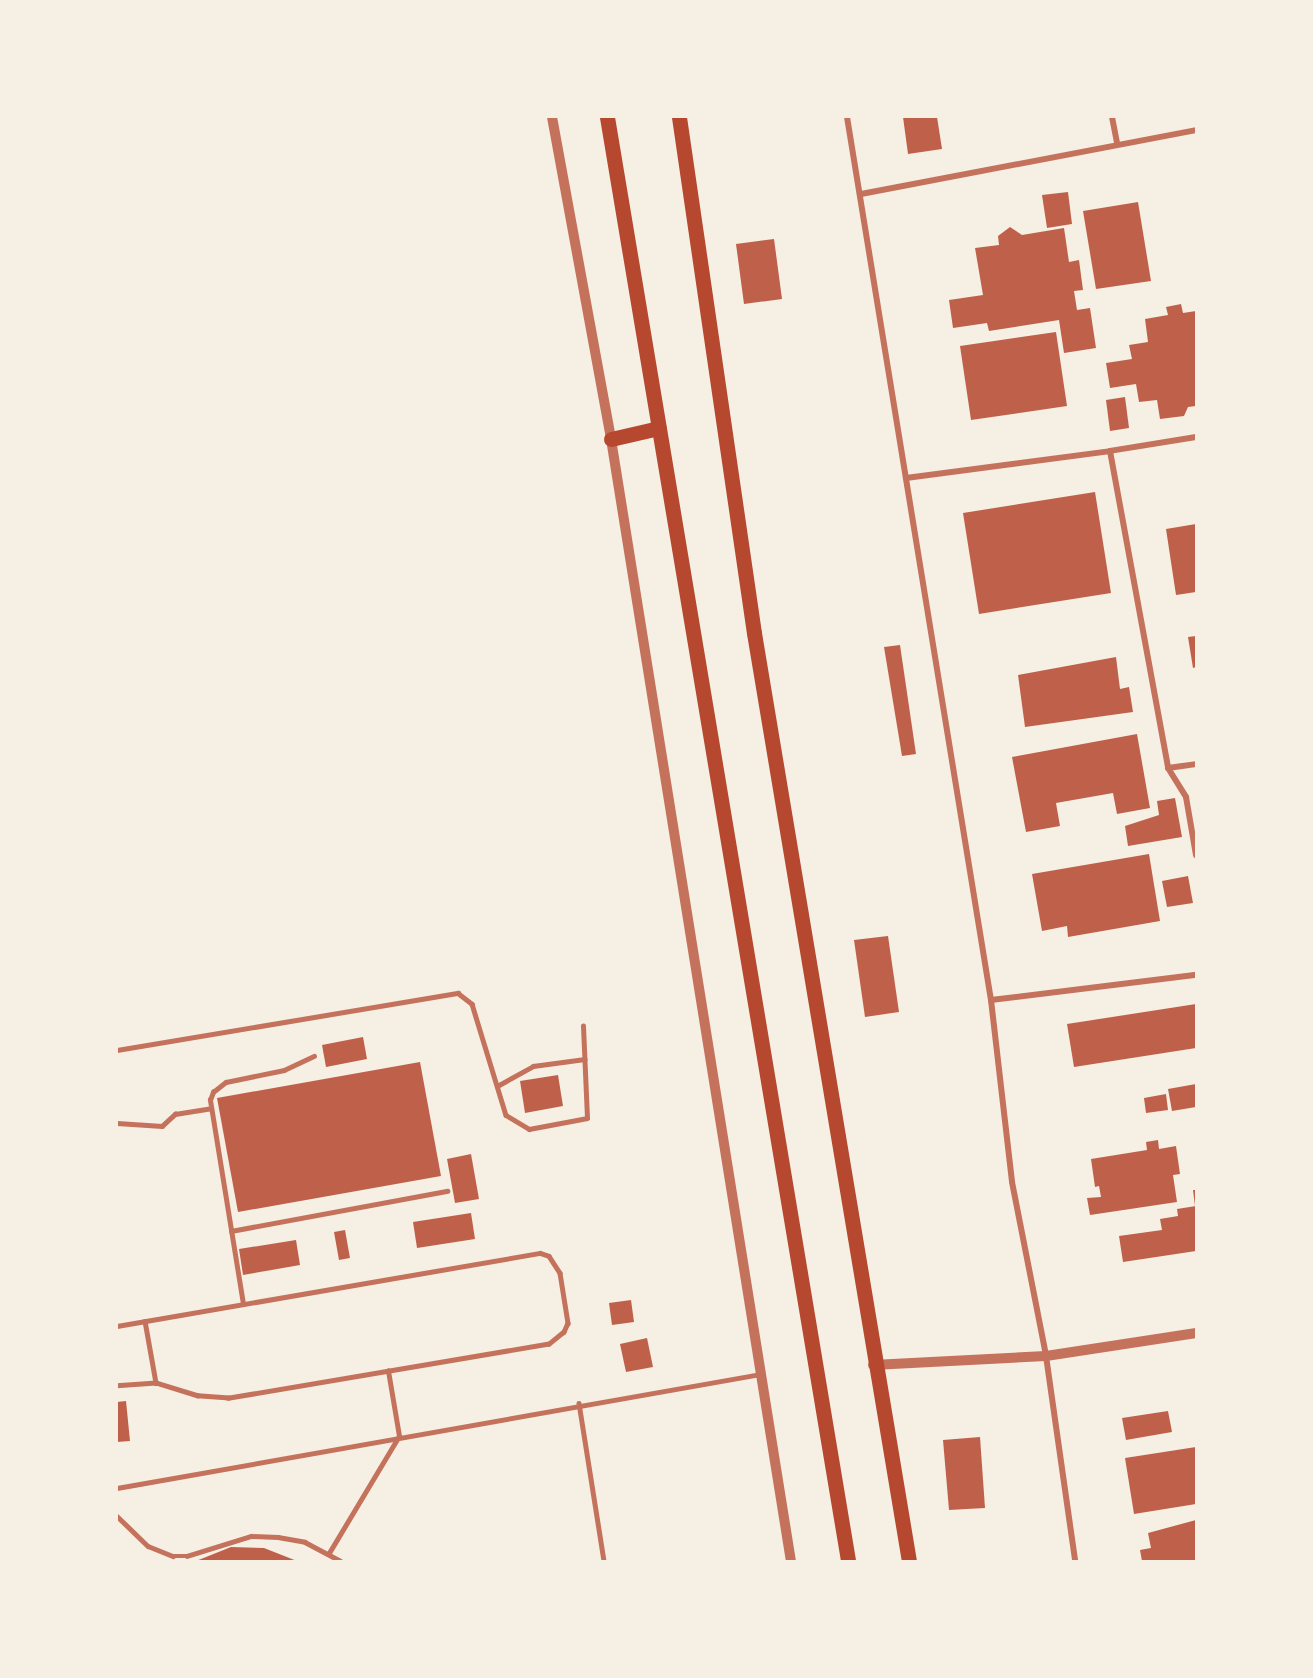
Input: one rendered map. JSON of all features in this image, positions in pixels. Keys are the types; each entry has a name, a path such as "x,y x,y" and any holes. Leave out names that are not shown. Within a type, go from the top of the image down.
{"main road":[{"path":"607,117 848,1561"},
{"path":"679,117 754,633 863,1280 873,1365 909,1561"},
{"path":"611,439 659,428"}],"street":[{"path":"552,117 611,439 791,1561"},
{"path":"847,117 991,1000 1012,1182 1046,1356 1075,1561"},
{"path":"1112,117 1117,143"},
{"path":"861,194 1117,143 1196,130"},
{"path":"906,478 1110,451 1196,437"},
{"path":"1110,451 1168,768 1186,797 1196,855"},
{"path":"1168,768 1196,764"},
{"path":"991,1000 1196,975"},
{"path":"873,1365 1046,1356 1196,1333"}],"lane":[{"path":"117,1050 458,993 472,1004 483,1049 499,1084 506,1115 516,1124 529,1129 583,1120 589,1108 583,1026"},
{"path":"243,1304 210,1100 218,1086 284,1070 314,1056"},
{"path":"499,1084 533,1066 585,1059"},
{"path":"117,1124 162,1126 176,1114 211,1108"},
{"path":"231,1231 447,1191"},
{"path":"117,1326 540,1252 556,1263 568,1323 558,1340 229,1398 198,1396 156,1383 117,1386"},
{"path":"146,1321 156,1383"},
{"path":"329,1553 399,1436 388,1371"},
{"path":"117,1488 579,1403 762,1374"},
{"path":"579,1403 603,1561"},
{"path":"117,1516 148,1546 173,1557 187,1557 251,1536 304,1542 329,1553 340,1561"}],"building":[{"path":"903,117 937,117 942,149 908,154"},
{"path":"1068,192 1072,224 1047,228 1042,195"},
{"path":"1138,202 1151,281 1096,289 1083,211"},
{"path":"1010,227 1022,235 1064,228 1069,262 1079,260 1083,290 1074,291 1077,310 1090,308 1096,348 1064,353 1059,320 989,331 987,323 953,328 949,300 983,295 975,248 999,245 998,236"},
{"path":"774,239 782,299 744,304 736,244"},
{"path":"1181,304 1183,313 1196,311 1196,406 1188,407 1184,416 1160,419 1157,400 1139,402 1136,384 1110,388 1106,363 1132,359 1129,345 1148,342 1145,319 1168,315 1166,307"},
{"path":"1056,332 1067,406 971,420 960,346"},
{"path":"1125,397 1129,428 1110,431 1106,400"},
{"path":"1095,492 1111,593 979,614 963,513"},
{"path":"1196,524 1196,592 1176,595 1166,529"},
{"path":"1196,636 1196,667 1193,668 1188,637"},
{"path":"900,645 916,754 902,756 884,647"},
{"path":"1116,657 1120,689 1129,687 1133,712 1025,727 1018,675"},
{"path":"1137,734 1150,808 1117,814 1113,793 1056,803 1060,826 1026,832 1012,757"},
{"path":"1175,798 1182,837 1128,846 1125,826 1159,815 1157,801"},
{"path":"1149,854 1160,921 1068,937 1067,926 1042,931 1032,874"},
{"path":"1188,876 1193,903 1167,907 1162,881"},
{"path":"888,936 899,1012 865,1017 854,940"},
{"path":"1196,1004 1196,1048 1074,1067 1067,1024"},
{"path":"363,1037 367,1059 326,1067 322,1045"},
{"path":"420,1062 441,1176 238,1212 217,1098"},
{"path":"558,1075 563,1106 525,1113 520,1081"},
{"path":"1196,1084 1196,1107 1172,1111 1168,1089"},
{"path":"1166,1094 1168,1110 1146,1113 1144,1098"},
{"path":"1158,1140 1159,1149 1176,1146 1180,1174 1173,1175 1177,1202 1090,1215 1087,1198 1101,1197 1099,1186 1095,1187 1091,1159 1147,1150 1146,1142"},
{"path":"471,1154 479,1199 455,1203 447,1159"},
{"path":"1193,1190 1196,1190 1196,1206 1195,1206"},
{"path":"1196,1206 1196,1251 1123,1262 1119,1236 1162,1230 1160,1219 1178,1216 1177,1209"},
{"path":"471,1213 475,1239 417,1248 413,1222"},
{"path":"345,1230 350,1258 339,1260 334,1232"},
{"path":"296,1240 300,1265 243,1275 239,1249"},
{"path":"631,1300 634,1322 612,1325 609,1303"},
{"path":"647,1338 653,1367 626,1372 620,1344"},
{"path":"126,1401 130,1441 117,1442 117,1402"},
{"path":"1168,1411 1172,1432 1126,1440 1122,1418"},
{"path":"980,1437 985,1508 949,1510 943,1440"},
{"path":"1196,1447 1196,1504 1134,1514 1125,1458"},
{"path":"1196,1520 1196,1561 1142,1561 1140,1550 1151,1548 1148,1533"},
{"path":"231,1547 264,1548 297,1561 196,1561"}]}
